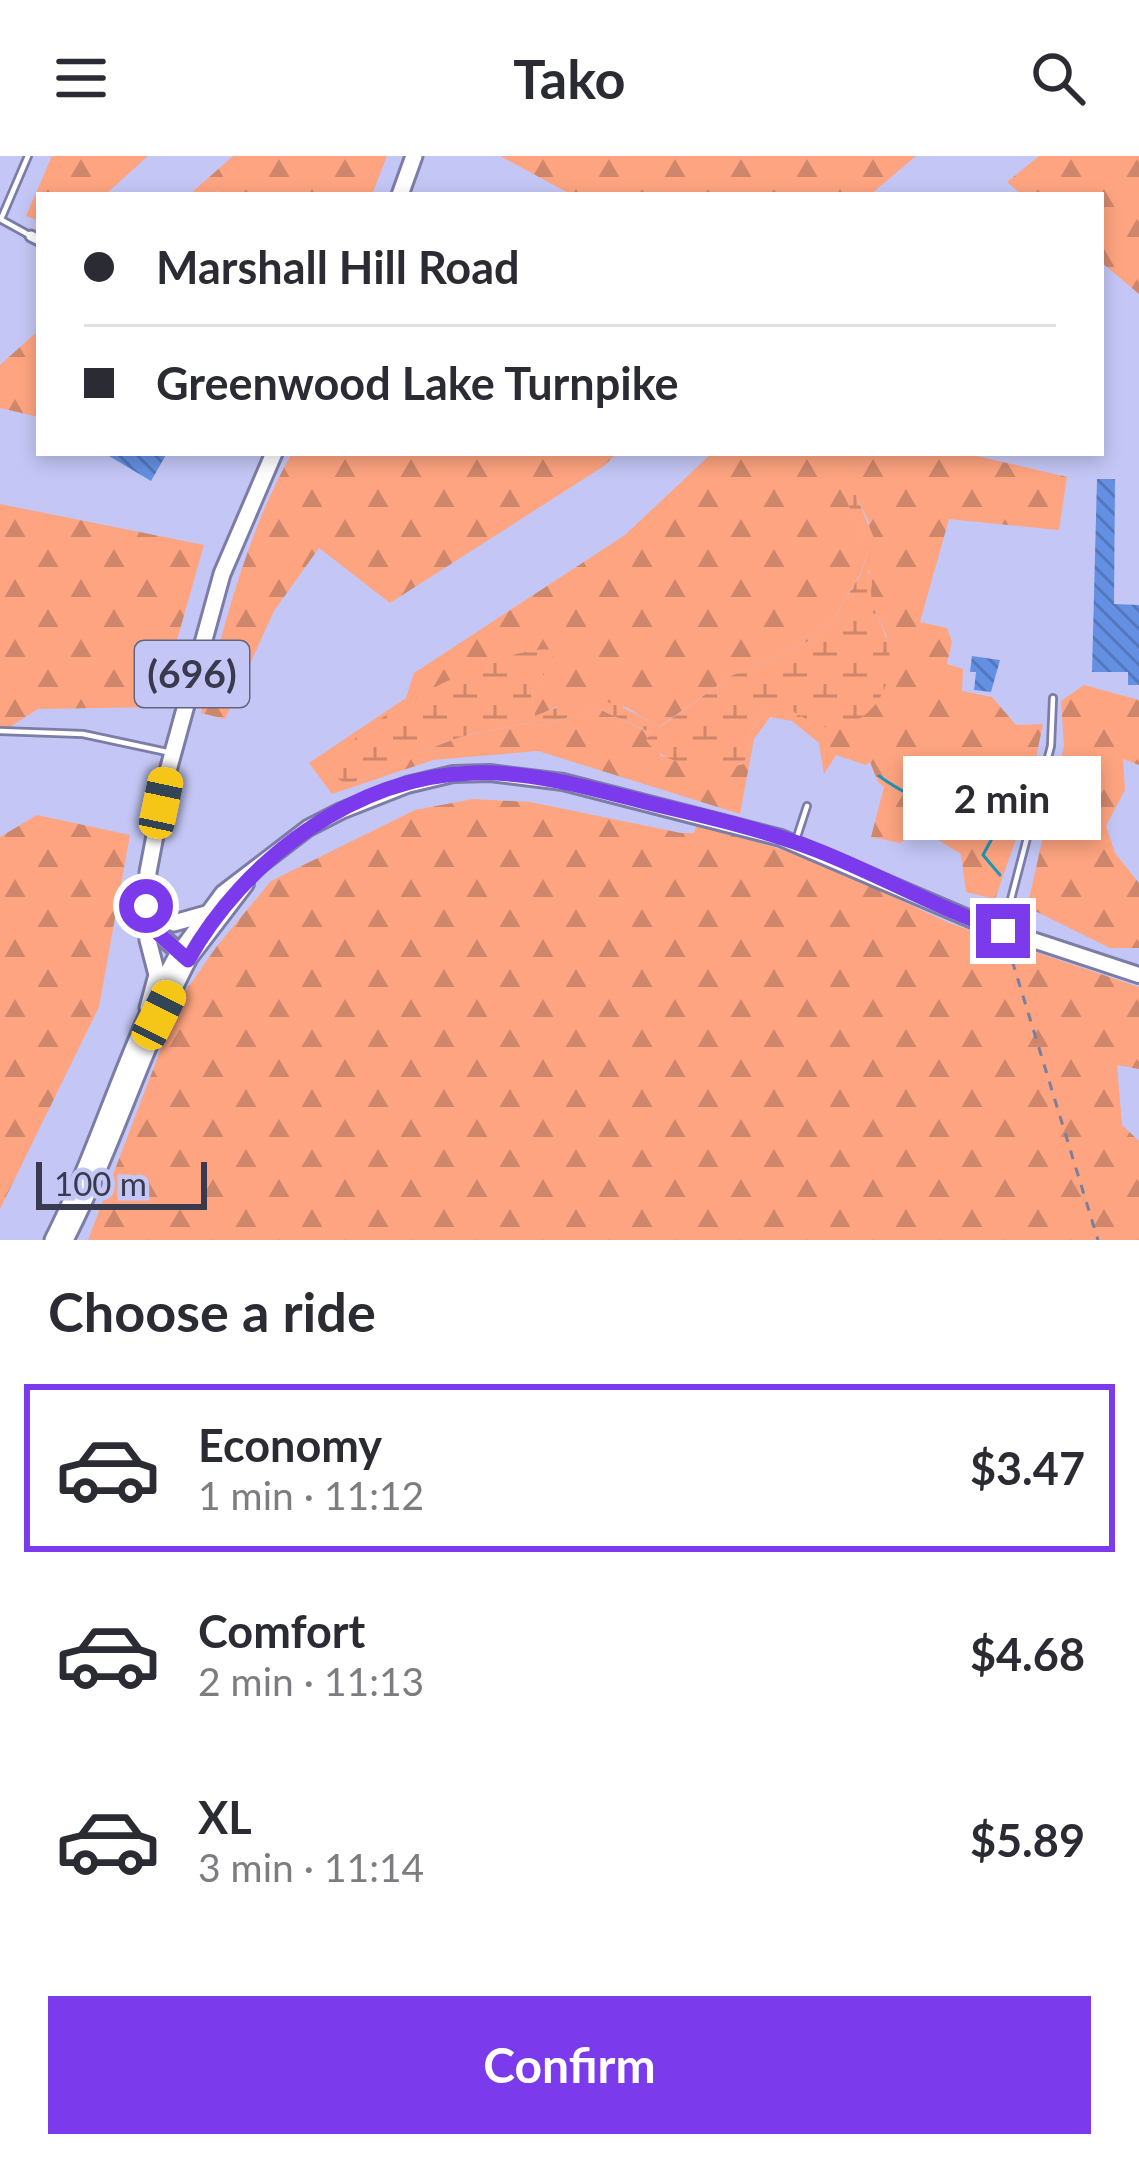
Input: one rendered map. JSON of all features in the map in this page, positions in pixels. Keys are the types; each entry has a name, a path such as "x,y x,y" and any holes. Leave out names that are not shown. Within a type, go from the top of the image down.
{"main road":[{"path":"401,192 414,156"},
{"name":"(696)","path":"146,906 148,872 172,753 222,574 273,456"},
{"path":"65,1240 88,1195 183,957 206,914 224,893 308,829 407,785 471,772 563,782 706,816 795,843 953,913 1139,976"},
{"path":"148,1008 183,957 264,861"},
{"path":"146,906 174,923 206,914"},
{"path":"146,906 159,934 183,957"},
{"path":"53,1240 148,1008 157,975 146,906"}],"lane":[{"path":"28,156 1,219 35,238"},
{"path":"1003,931 1051,746 1053,698"},
{"path":"0,730 83,734 172,753"},
{"path":"795,843 807,806"}],"path":[{"path":"1003,931 1098,1240"}],"green space":[{"path":"52,156 148,156 108,192 36,192"},
{"path":"233,156 387,156 373,192 192,192"},
{"path":"500,156 916,156 874,192 566,192"},
{"path":"1039,156 1139,156 1139,294 1104,265 1104,192 1019,192 1007,182"},
{"path":"36,193 36,220 26,216"},
{"path":"36,333 36,416 0,408 0,365"},
{"path":"290,456 614,456 390,603 319,548 274,611 225,719 201,713 249,547"},
{"path":"709,456 977,456 1067,477 1059,530 949,519 920,622 947,628 952,642 947,664 963,669 962,691 992,697 1016,725 1043,724 1024,816 995,899 966,892 961,854 922,830 900,843 871,837 884,787 870,762 866,765 836,755 824,774 819,743 792,721 770,717 754,739 740,814 538,751 433,760 332,794 309,763 406,698 414,673 625,535","holes":["857,471 851,486 869,522 869,598 887,637 802,717 780,702 765,705 752,730 744,764 710,766 661,756 652,734 599,709 538,726 528,723 461,737 345,784 553,659 531,695 535,717 556,707 626,707 659,727 731,676 807,642 829,626 861,573 868,550 841,487"]},
{"path":"851,466 857,471 852,486 879,550 867,575 890,659 879,699 860,718 824,726 783,707 765,705 752,730 744,764 732,766 677,762 654,749 646,740 651,733 599,709 538,726 527,723 461,737 345,784 325,769 326,762 409,701 471,670 536,650 552,650 553,660 531,695 535,716 600,700 660,727 731,676 807,642 829,626 861,574 868,551 841,487"},
{"path":"0,504 204,545 158,707 38,709 0,733"},
{"path":"1084,685 1139,700 1139,765 1123,759 1125,790 1106,826 1115,853 1139,883 1139,948 1110,948 1027,907 1064,746 1061,701"},
{"path":"473,799 530,802 681,833 694,833 697,824 813,859 949,923 1139,987 1139,1069 1117,1065 1122,1125 1139,1141 1139,1240 88,1240 180,999 271,881 415,810"},
{"path":"37,815 130,835 99,1007 0,1209 0,837"}],"building":[{"path":"109,456 165,456 151,481"},
{"path":"1097,479 1115,479 1114,604 1139,605 1139,685 1128,685 1128,672 1092,672"},
{"path":"972,656 1000,660 991,692 974,690"}],"waterway":[{"path":"879,776 924,801 998,818 983,855 1000,875"}],"route":[{"path":"146,906 159,934 188,960 264,861 288,842 384,792 471,772 563,782 781,838 1003,931"}]}
